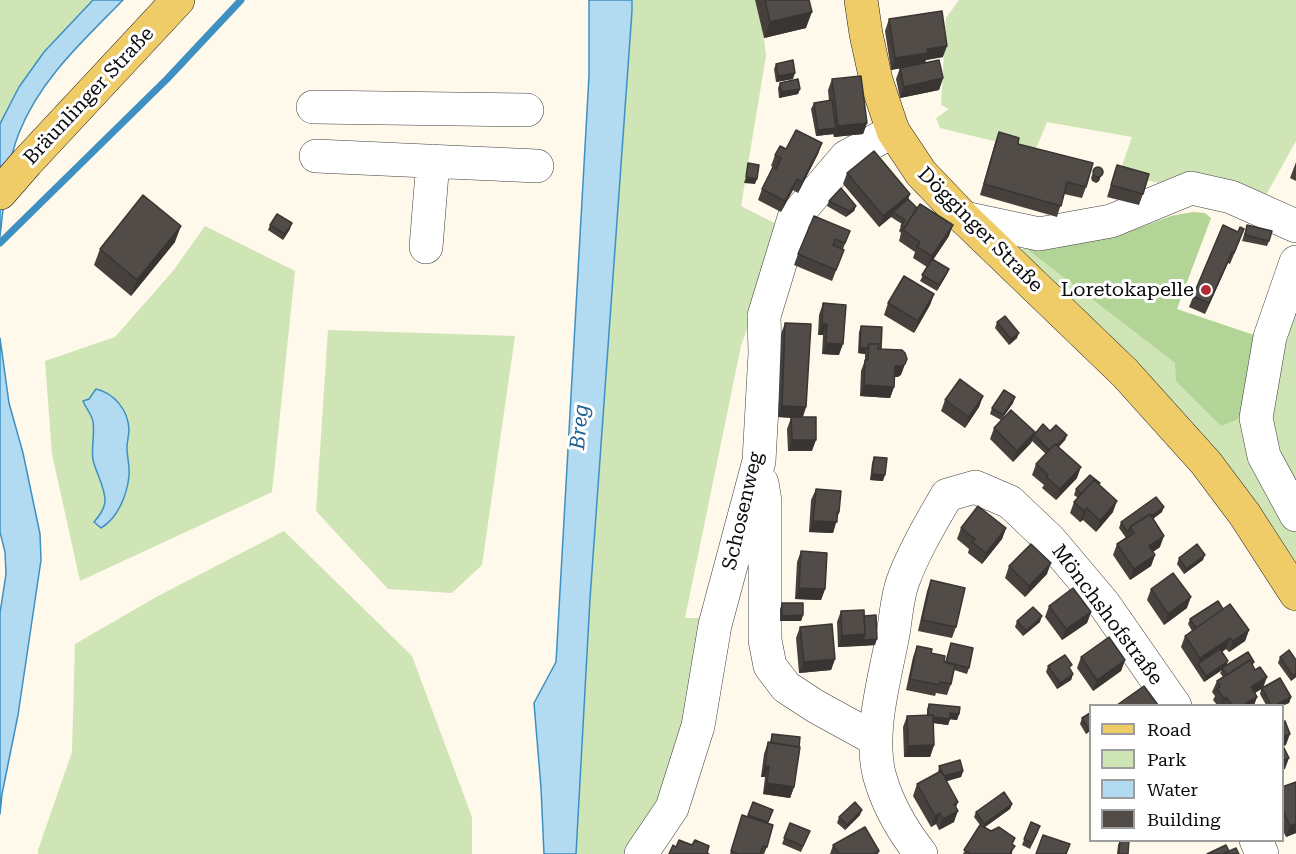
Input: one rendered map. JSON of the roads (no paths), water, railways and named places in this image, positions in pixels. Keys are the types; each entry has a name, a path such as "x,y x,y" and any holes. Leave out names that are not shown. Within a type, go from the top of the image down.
{"main road":[{"name":"Bräunlinger Straße","path":"0,193 178,0"},
{"name":"Dögginger Straße","path":"861,0 876,80 893,131 921,173 964,218 1125,373 1206,463 1245,515 1296,594"}],"street":[{"path":"313,107 528,110"},
{"name":"Schosenweg","path":"641,854 672,808 698,726 715,625 759,461 765,353 764,316 794,218 846,158 893,131"},
{"path":"316,156 537,166"},
{"path":"426,247 433,161"},
{"path":"964,218 1039,234 1111,221 1191,188 1231,197 1296,226"},
{"path":"1296,262 1270,337 1256,418 1264,456 1296,514"},
{"path":"759,461 765,501 765,640 770,666 786,687 875,739"},
{"name":"Mönchshofstraße","path":"921,854 909,839 891,808 879,773 875,739 903,582 924,536 947,495 975,487 1010,502 1050,540 1104,604 1174,704"}],"water":[{"path":"93,0 123,0 64,61 28,113 11,158 0,237 0,124 19,87 44,52"},
{"name":"Breg","path":"589,0 632,0 632,11 590,599 576,854 544,854 534,703 556,662 589,76"},
{"path":"0,338 9,403 23,453 40,534 41,560 18,715 0,814 0,613 6,574 5,552 0,532"},
{"path":"96,389 109,394 119,403 126,415 129,429 127,448 129,473 126,491 117,512 101,528 94,522 104,508 105,497 93,460 92,419 83,401 89,399"}],"waterway":[{"path":"0,243 167,79 241,0"}],"place":[{"name":"Loretokapelle","path":"1206,290"}]}
